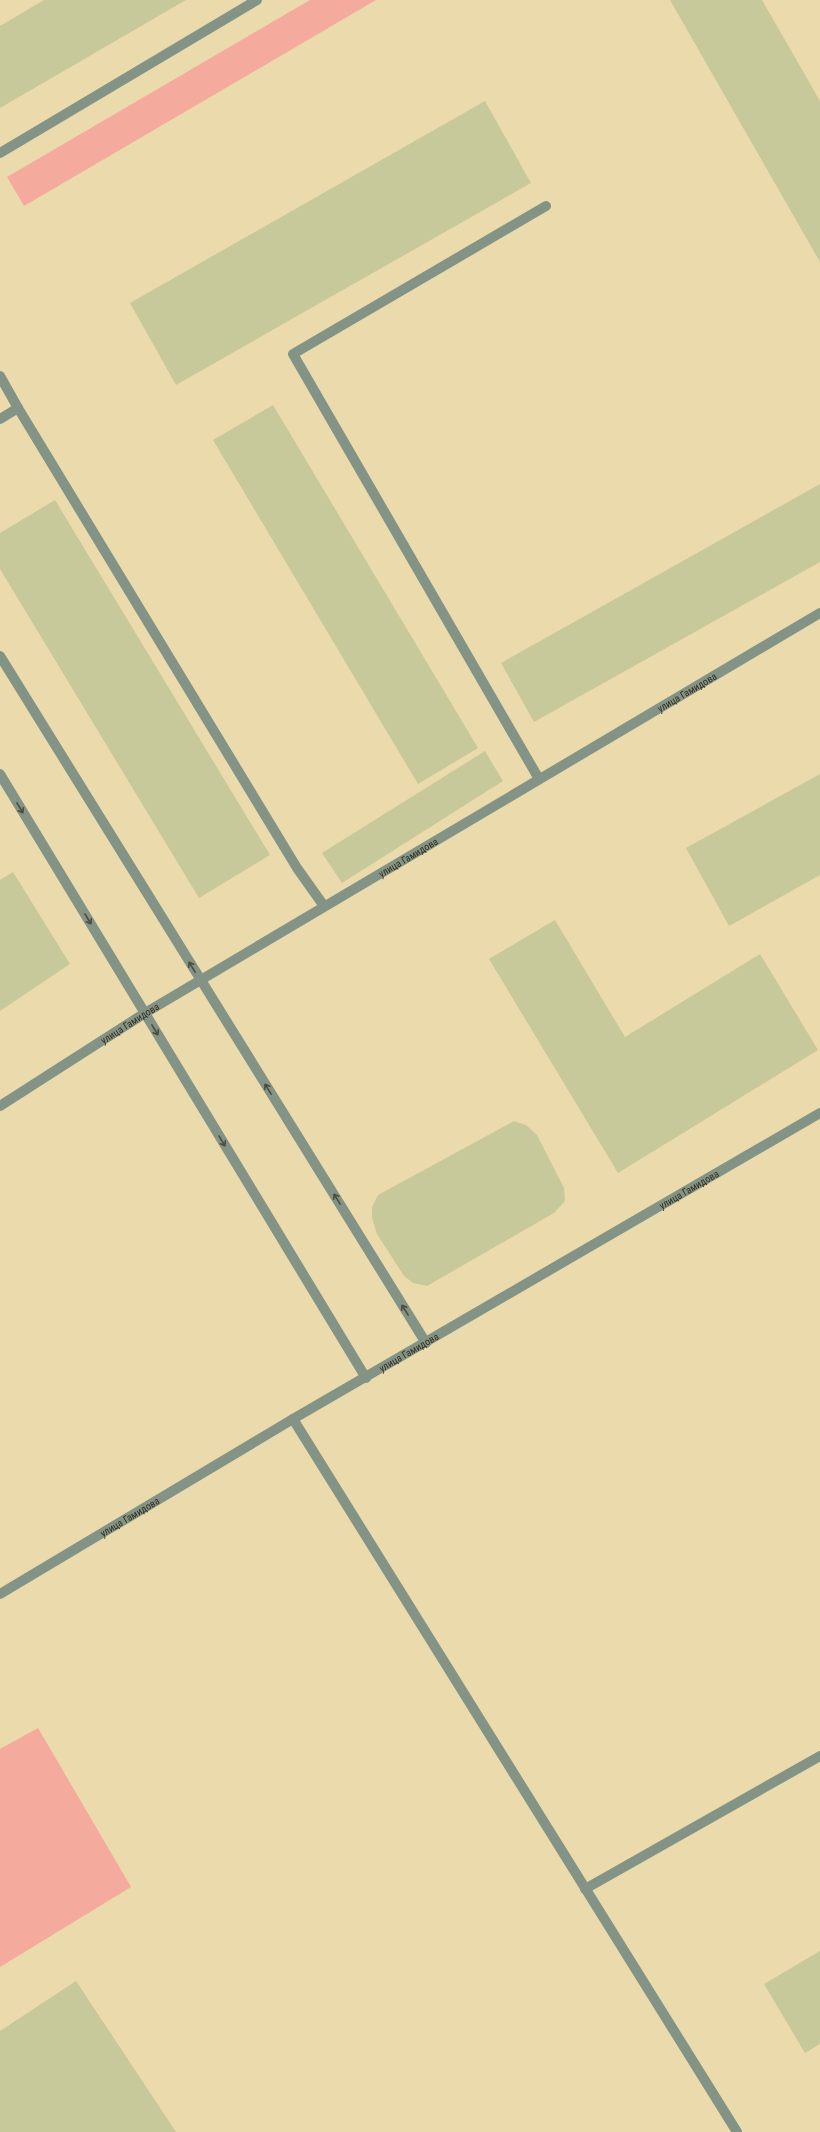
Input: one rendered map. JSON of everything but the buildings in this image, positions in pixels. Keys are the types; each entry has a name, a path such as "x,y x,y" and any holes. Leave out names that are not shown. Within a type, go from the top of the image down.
{"street":[{"path":"0,153 257,0"},
{"path":"539,779 293,354 546,206"},
{"path":"0,376 297,868 324,906"},
{"path":"0,419 18,408"},
{"name":"улица Гамидова","path":"0,1106 145,1013 820,613"},
{"path":"0,656 426,1343"},
{"path":"0,774 366,1378"},
{"name":"улица Гамидова","path":"0,1594 293,1419 820,1113"},
{"path":"293,1419 737,2132"},
{"path":"585,1888 820,1756"}],"shaded area":[{"path":"310,0 376,0 24,206 7,177"},
{"path":"38,1728 131,1887 0,1967 0,1749"}]}
